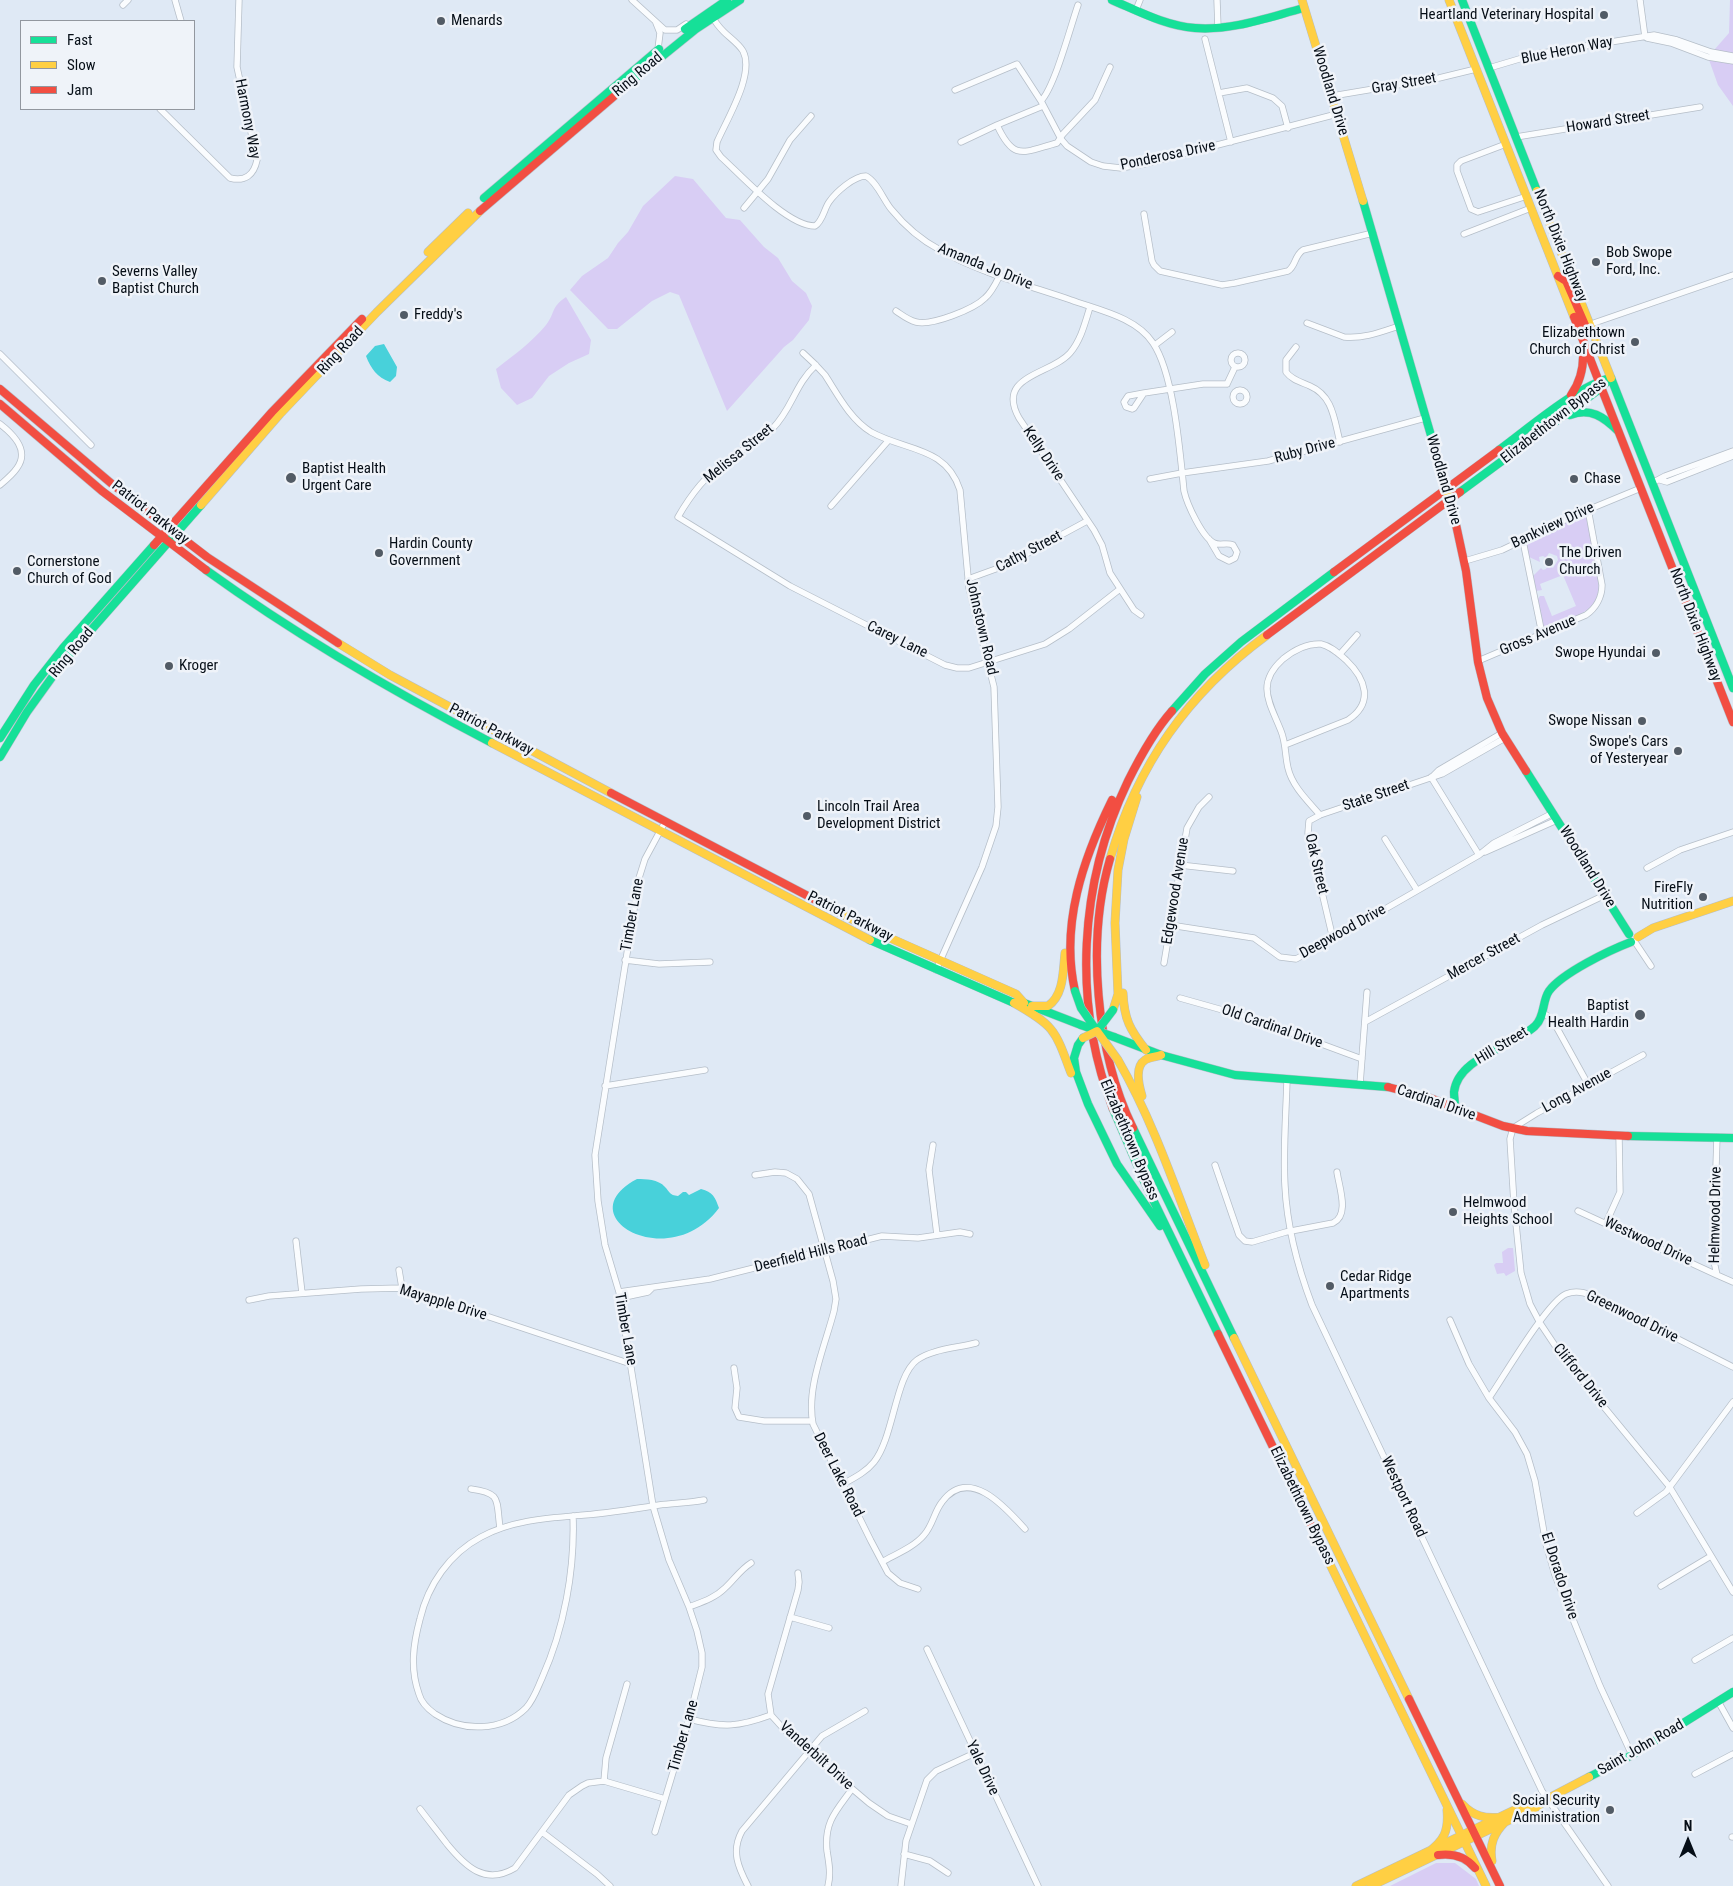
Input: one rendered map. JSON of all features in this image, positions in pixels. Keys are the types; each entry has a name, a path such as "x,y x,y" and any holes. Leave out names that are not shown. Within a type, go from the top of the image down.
{"main road":[{"name":"Ring Road","path":"0,757 24,716 53,674 280,414 433,256 482,209 626,84 727,0"},
{"name":"Ring Road","path":"0,738 25,698 53,660 168,528 291,392 445,235 509,176 658,49 695,21 740,0"},
{"path":"1112,0 1176,24 1197,28 1218,28 1303,4"},
{"name":"North Dixie Highway","path":"1449,0 1733,722"},
{"path":"1456,0 1479,55 1489,68"},
{"name":"North Dixie Highway","path":"1462,0 1611,378 1656,482 1676,543 1733,688"},
{"name":"Woodland Drive","path":"1303,4 1373,233 1455,520 1465,560 1478,661 1489,708 1504,736 1633,939"},
{"path":"1476,69 1482,70 1488,77 1524,169 1541,201"},
{"path":"1519,177 1530,189 1554,250 1558,253 1563,253"},
{"path":"1556,275 1566,281 1588,332 1592,339 1599,344"},
{"path":"1555,409 1574,392 1581,378 1584,362 1582,341"},
{"name":"Elizabethtown Bypass","path":"1486,1886 1144,1181 1111,1105 1095,1050 1087,1007 1085,946 1093,878 1113,812 1127,781 1144,752 1182,698 1234,648 1555,409 1611,378"},
{"name":"Elizabethtown Bypass","path":"1499,1884 1123,1107 1109,1066 1097,996 1096,937 1106,871 1115,838 1127,806 1146,768 1183,713 1218,675 1242,653 1556,422 1600,384"},
{"name":"Patriot Parkway","path":"0,389 61,442 176,534 291,613 390,675 490,730 872,930 1016,994 1028,1004"},
{"name":"Patriot Parkway","path":"0,404 56,452 168,542 262,608 335,655 390,687 470,732 879,945 1014,1003 1028,1004 1114,1037"},
{"path":"1556,422 1575,412 1588,411 1601,416 1625,438 1640,474 1646,481 1656,482"},
{"path":"1641,488 1648,494 1669,539 1676,543"},
{"path":"1659,534 1664,537 1676,569 1692,601 1701,606"},
{"path":"1689,610 1697,616 1730,690 1733,692"},
{"path":"1702,643 1708,648 1725,691 1729,696 1733,697"},
{"path":"1726,703 1733,708"},
{"path":"1028,1004 1048,1006 1055,1001 1060,990 1066,946 1085,868 1106,812 1124,776 1144,752"},
{"path":"1095,1121 1074,1067 1073,1055 1076,1044 1097,1031 1116,1004 1118,994 1115,911 1121,853 1146,768"},
{"name":"Hill Street","path":"1455,1107 1453,1097 1462,1073 1473,1063 1532,1029 1539,1021 1547,995 1555,984 1653,928 1733,901"},
{"path":"1075,908 1070,964 1075,991 1081,1008 1118,1060 1147,1116 1224,1318"},
{"path":"1117,956 1121,971 1123,1009 1126,1023 1129,1030 1146,1050"},
{"path":"1014,1003 1042,1019 1054,1032 1074,1080 1113,1157 1157,1222 1223,1344"},
{"name":"Cardinal Drive","path":"1114,1037 1160,1055 1240,1076 1384,1086 1407,1090 1493,1123 1527,1131 1619,1136 1733,1138"},
{"path":"1147,1116 1139,1084 1140,1066 1144,1060 1160,1055"},
{"name":"Saint John Road","path":"1356,1886 1369,1884 1438,1855 1463,1839 1504,1819 1533,1801 1547,1799 1632,1755 1733,1692"},
{"path":"1455,1794 1464,1806 1475,1815 1504,1819 1490,1845 1491,1860 1499,1884"},
{"path":"1427,1852 1440,1844 1447,1833 1448,1819 1444,1800"},
{"name":"Saint John Road","path":"1369,1884 1427,1852 1463,1839"},
{"path":"1438,1855 1456,1855 1467,1860 1473,1865 1486,1886"}],"street":[{"path":"122,5 128,0"},
{"path":"175,0 182,20"},
{"name":"Harmony Way","path":"161,110 230,178 243,180 252,174 257,160 237,67 239,0"},
{"path":"632,0 669,31 677,30 695,21"},
{"path":"1136,10 1140,0"},
{"path":"1217,0 1218,28"},
{"path":"1640,0 1645,37"},
{"path":"961,142 1042,104 1078,5"},
{"name":"Amanda Jo Drive","path":"711,15 721,29 740,47 745,56 746,67 738,96 717,142 716,150 721,157 785,214 799,222 815,226 836,194 857,178 866,176 873,182 897,216 928,243 957,259 1132,324 1147,336 1155,345 1165,368 1170,388 1187,502 1209,539 1222,558 1229,561 1235,558 1237,552 1233,545 1227,543 1217,544 1209,539"},
{"path":"654,19 660,34 658,49"},
{"name":"Blue Heron Way","path":"1489,68 1536,54 1654,35 1677,40 1711,52 1733,56"},
{"name":"Blue Heron Way","path":"1645,37 1670,43 1708,57 1733,61"},
{"path":"1205,39 1231,142"},
{"name":"Ponderosa Drive","path":"955,90 1017,64 1061,138 1074,151 1092,162 1110,168 1144,164 1337,114"},
{"path":"997,125 1007,144 1017,151 1026,151 1059,142 1063,134 1095,100 1110,67"},
{"name":"Gray Street","path":"1332,96 1425,81 1476,69"},
{"path":"1219,93 1247,88 1273,98 1282,106 1288,128"},
{"name":"Howard Street","path":"1516,137 1700,107"},
{"path":"744,208 768,179 790,140 811,116"},
{"path":"1506,144 1460,161 1457,165 1471,209 1478,212 1527,196"},
{"path":"1464,234 1531,208"},
{"path":"1144,214 1152,261 1156,268 1168,274 1222,285 1288,271 1293,266 1296,256 1303,250 1373,233"},
{"path":"896,311 916,322 925,323 940,319 974,306 983,300 990,294 1000,275"},
{"path":"1591,324 1733,276"},
{"name":"Kelly Drive","path":"1090,307 1080,337 1071,353 1059,363 1020,383 1013,401 1019,418 1102,545 1110,573 1134,610 1141,615"},
{"path":"1307,323 1350,338 1358,338 1400,326"},
{"path":"1155,345 1172,332"},
{"path":"1296,347 1286,360 1286,372 1292,378 1318,390 1326,396 1332,409 1340,442"},
{"name":"Johnstown Road","path":"803,353 816,365 856,419 869,431 888,440 932,455 945,464 954,476 962,498 968,579 989,662 994,694 998,807 996,826 982,867 936,970"},
{"path":"0,354 91,445"},
{"name":"Melissa Street","path":"678,517 689,499 713,472 764,436 780,421 802,379 816,365"},
{"path":"1227,384 1235,367"},
{"path":"1144,393 1203,384 1227,384 1234,392"},
{"name":"Ruby Drive","path":"1150,480 1182,473 1268,461 1426,418"},
{"path":"0,424 17,440 20,446 21,457 18,466 0,485"},
{"path":"831,506 888,440"},
{"path":"1656,482 1665,476 1733,451"},
{"path":"1656,482 1667,482 1733,456"},
{"name":"Bankview Drive","path":"1465,560 1502,550 1588,509 1641,488"},
{"name":"Gross Avenue","path":"1478,661 1586,615 1595,606 1600,596 1602,585 1588,509"},
{"name":"Carey Lane","path":"678,517 790,586 945,665 963,668 989,662 1045,644 1120,589"},
{"name":"Cathy Street","path":"968,579 1004,566 1087,521"},
{"path":"1523,540 1542,634"},
{"path":"1340,654 1357,635"},
{"name":"Oak Street","path":"1285,745 1343,723 1360,710 1365,696 1362,683 1355,670 1340,654 1325,645 1308,645 1294,651 1271,674 1267,684 1268,699 1285,745 1291,777 1296,786 1320,814 1309,821 1308,833 1333,939"},
{"name":"State Street","path":"1320,814 1442,774 1504,736"},
{"path":"1431,777 1479,855"},
{"name":"Edgewood Avenue","path":"1164,962 1189,823 1199,807 1209,797"},
{"name":"Deepwood Drive","path":"1170,926 1254,938 1258,939 1277,955 1288,959 1300,957 1479,855 1500,847 1555,817"},
{"name":"Timber Lane","path":"655,1832 689,1719 702,1667 702,1653 689,1607 669,1560 653,1506 620,1295 605,1245 596,1178 596,1146 639,878 645,859 665,822"},
{"path":"1646,868 1680,850 1733,832"},
{"path":"1385,839 1417,890"},
{"path":"1180,865 1233,871"},
{"name":"Mercer Street","path":"1365,1022 1542,925 1604,895"},
{"name":"Woodland Drive","path":"1633,939 1650,966"},
{"path":"625,960 659,964 710,962"},
{"path":"1360,1084 1367,992"},
{"name":"Old Cardinal Drive","path":"1180,998 1251,1018 1362,1059"},
{"path":"1542,1012 1552,1019 1588,1086"},
{"name":"Long Avenue","path":"1513,1128 1643,1055"},
{"path":"605,1086 705,1070"},
{"name":"Westport Road","path":"1287,1080 1284,1166 1286,1198 1292,1231 1307,1291 1314,1310 1547,1799 1608,1886"},
{"name":"Clifford Drive","path":"1513,1128 1510,1139 1514,1204 1521,1273 1527,1297 1540,1323 1562,1356 1670,1486 1733,1592"},
{"path":"1606,1223 1620,1192 1619,1136"},
{"name":"Helmwood Drive","path":"1717,1137 1713,1257 1717,1274 1733,1282"},
{"path":"932,1145 929,1170 938,1235"},
{"path":"1216,1165 1236,1228 1242,1239 1252,1242 1292,1231 1333,1223 1341,1217 1342,1206 1337,1172"},
{"name":"Deer Lake Road","path":"755,1175 781,1172 792,1176 802,1183 812,1200 836,1292 836,1305 812,1390 812,1421 818,1437 888,1573 896,1581 918,1589"},
{"name":"Westwood Drive","path":"1578,1211 1717,1274"},
{"name":"Deerfield Hills Road","path":"620,1295 647,1287 652,1288 710,1279 882,1236 918,1238 960,1232 970,1234"},
{"path":"296,1241 302,1293"},
{"path":"399,1270 402,1288"},
{"name":"Mayapple Drive","path":"249,1300 269,1296 361,1288 402,1288 631,1364"},
{"name":"Greenwood Drive","path":"1489,1398 1560,1297 1574,1292 1584,1293 1733,1367"},
{"name":"El Dorado Drive","path":"1450,1320 1469,1364 1489,1398 1515,1432 1527,1454 1535,1482 1546,1544 1556,1575 1600,1686 1632,1755"},
{"path":"843,1484 866,1470 877,1458 889,1429 904,1377 912,1364 926,1355 976,1344"},
{"path":"734,1368 737,1388 735,1408 739,1417 764,1421 812,1421"},
{"path":"1637,1513 1666,1492 1733,1402"},
{"path":"882,1562 923,1536 930,1528 946,1496 958,1489 973,1487 986,1492 1025,1529"},
{"path":"471,1489 488,1491 493,1495 500,1528"},
{"path":"574,1516 574,1538 568,1592 556,1642 534,1697 522,1711 506,1720 482,1727 470,1728 442,1718 428,1708 422,1700 414,1680 414,1644 422,1608 430,1591 449,1562 464,1548 481,1536 500,1528 549,1518 704,1500"},
{"path":"1661,1586 1711,1556"},
{"path":"689,1607 713,1598 743,1568 751,1563"},
{"name":"Vanderbilt Drive","path":"798,1572 799,1582 768,1694 771,1715 791,1737 878,1810 910,1824"},
{"path":"790,1616 829,1628"},
{"path":"1695,1660 1733,1638"},
{"name":"Yale Drive","path":"927,1649 1038,1886"},
{"path":"604,1781 606,1758 627,1684"},
{"path":"1718,1701 1733,1728"},
{"path":"748,1886 736,1859 736,1847 739,1836 745,1826 808,1751 827,1732 865,1710"},
{"path":"689,1719 715,1725 730,1726 752,1722 771,1715"},
{"path":"901,1886 904,1854 910,1824 922,1791 931,1775 975,1752"},
{"path":"1695,1774 1733,1754"},
{"path":"420,1809 466,1867 480,1875 497,1876 511,1871 570,1795 588,1783 604,1781 665,1799"},
{"path":"828,1886 830,1871 826,1840 827,1828 832,1816 852,1789"},
{"path":"542,1832 610,1886"},
{"path":"904,1854 930,1861 948,1873"}],"shaded area":[{"path":"1730,0 1733,0 1733,106 1718,85 1708,57 1729,33"},
{"path":"675,176 693,179 726,218 740,220 764,247 778,258 792,281 806,293 812,306 809,320 793,340 784,347 727,411 679,295 670,292 652,301 617,329 608,329 570,290 582,276 608,258 628,232 643,206"},
{"path":"566,297 591,340 589,354 569,363 549,376 532,398 517,405 501,388 496,369 541,331 549,321 555,307"},
{"path":"1584,514 1586,515 1598,576 1599,589 1596,600 1591,607 1581,614 1543,630 1537,600 1540,596 1544,596 1552,616 1576,606 1563,575 1540,584 1542,590 1536,591 1533,576 1541,568 1543,570 1546,569 1548,565 1553,568 1558,560 1557,556 1549,553 1546,558 1543,556 1539,557 1540,562 1529,557 1526,543"},
{"path":"1508,1248 1513,1248 1515,1271 1506,1276 1504,1273 1497,1274 1494,1265 1496,1263 1503,1263 1502,1252"},
{"path":"1436,1863 1455,1863 1476,1879 1479,1886 1390,1886"}],"water":[{"path":"384,344 397,367 396,376 390,382 381,378 375,372 366,356 375,346"},
{"path":"637,1179 659,1182 675,1196 683,1192 689,1195 701,1189 705,1190 713,1196 719,1208 698,1228 675,1237 652,1238 633,1232 619,1222 613,1209 618,1194"}],"traffic: fast":[{"path":"685,29 727,0"},
{"path":"633,80 696,29 740,0"},
{"path":"1112,0 1163,21 1195,28 1237,25 1304,8"},
{"path":"1462,0 1537,191"},
{"path":"484,198 659,49"},
{"path":"1363,201 1441,470"},
{"path":"1611,378 1733,688"},
{"path":"1499,450 1569,398 1598,382 1611,378"},
{"path":"1460,492 1597,391 1609,380"},
{"path":"1570,415 1584,412 1590,413 1607,421 1618,431"},
{"path":"0,757 27,712 63,662 201,505"},
{"path":"0,738 34,685 63,648 154,545"},
{"path":"206,570 346,662 492,743"},
{"path":"1172,711 1205,674 1241,642 1334,572"},
{"path":"1526,771 1629,934"},
{"path":"870,940 1014,1003 1024,1003 1081,1025"},
{"path":"1455,1107 1454,1092 1458,1080 1465,1070 1476,1061 1535,1026 1540,1018 1547,995 1555,984 1587,963 1631,942"},
{"path":"1075,991 1081,1008 1097,1031 1113,1010"},
{"path":"1081,1025 1114,1037"},
{"path":"1114,1037 1161,1055 1235,1075 1388,1087"},
{"path":"1083,1038 1078,1045 1074,1058 1076,1072 1088,1104 1117,1164 1160,1226"},
{"path":"1113,1109 1144,1181 1218,1334"},
{"path":"1133,1128 1234,1338"},
{"path":"1628,1136 1733,1138"},
{"path":"1589,1777 1632,1755 1733,1692"}],"traffic: slow":[{"path":"1302,0 1363,201"},
{"path":"1449,0 1574,317"},
{"path":"1537,191 1611,378"},
{"path":"201,505 280,414 377,312 480,211"},
{"path":"428,252 468,213"},
{"path":"1441,470 1455,520"},
{"path":"1110,859 1121,825 1135,792 1169,734 1213,681 1267,635"},
{"path":"338,643 390,675 611,793"},
{"path":"492,743 870,940"},
{"path":"1113,1010 1118,994 1115,923 1118,870 1124,839 1137,797"},
{"path":"1638,937 1653,928 1733,901"},
{"path":"829,907 872,930 1016,994 1024,1003"},
{"path":"1032,1006 1048,1006 1057,996 1062,982 1065,953"},
{"path":"1123,993 1126,1017 1146,1050"},
{"path":"1014,1003 1038,1018 1052,1030 1071,1073"},
{"path":"1083,1038 1097,1031 1118,1060"},
{"path":"1142,1096 1138,1077 1139,1067 1147,1059 1161,1055"},
{"path":"1118,1060 1155,1135 1205,1265"},
{"path":"1234,1338 1409,1699"},
{"path":"1325,1554 1486,1886"},
{"path":"1371,1886 1537,1807 1547,1799 1589,1777"},
{"path":"1356,1886 1533,1801 1545,1799"},
{"path":"1462,1804 1480,1816 1490,1818 1501,1817"},
{"path":"1427,1853 1438,1844 1444,1835 1447,1824 1447,1810"},
{"path":"1492,1861 1491,1849 1493,1839 1506,1821"}],"traffic: jam":[{"path":"480,211 633,80"},
{"path":"1558,276 1566,281 1586,327"},
{"path":"1574,317 1601,387"},
{"path":"154,545 272,412 362,319"},
{"path":"1571,395 1581,374 1583,350"},
{"path":"1601,387 1733,722"},
{"path":"0,389 112,484 207,557 338,643"},
{"path":"0,404 102,491 206,570"},
{"path":"1334,572 1499,450"},
{"path":"1267,635 1460,492"},
{"path":"1455,520 1466,571 1478,662 1487,698 1502,733 1526,771"},
{"path":"1113,1109 1100,1069 1091,1027 1087,986 1087,944 1091,902 1099,860 1112,820 1128,781 1153,736 1172,711"},
{"path":"611,793 829,907"},
{"path":"1075,991 1070,942 1072,917 1077,893 1092,845 1112,800"},
{"path":"1110,859 1098,925 1099,996 1103,1031 1110,1065 1120,1098 1133,1128"},
{"path":"1388,1087 1430,1098 1503,1126 1527,1131 1628,1136"},
{"path":"1218,1334 1325,1554"},
{"path":"1409,1699 1500,1886"},
{"path":"1438,1855 1449,1854 1458,1856 1475,1868"}],"place":[{"name":"Heartland Veterinary Hospital","path":"1604,15"},
{"name":"Menards","path":"441,21"},
{"name":"Bob Swope Ford, Inc.","path":"1596,262"},
{"name":"Severns Valley Baptist Church","path":"102,281"},
{"name":"Freddy's","path":"404,315"},
{"name":"Elizabethtown Church of Christ","path":"1635,342"},
{"name":"Baptist Health Urgent Care","path":"291,478"},
{"name":"Chase","path":"1574,479"},
{"name":"Hardin County Government","path":"379,553"},
{"name":"The Driven Church","path":"1549,562"},
{"name":"Cornerstone Church of God","path":"17,571"},
{"name":"Swope Hyundai","path":"1656,653"},
{"name":"Kroger","path":"169,666"},
{"name":"Swope Nissan","path":"1642,721"},
{"name":"Swope's Cars of Yesteryear","path":"1678,751"},
{"name":"Lincoln Trail Area Development District","path":"807,816"},
{"name":"FireFly Nutrition","path":"1703,897"},
{"name":"Baptist Health Hardin","path":"1640,1015"},
{"name":"Helmwood Heights School","path":"1453,1212"},
{"name":"Cedar Ridge Apartments","path":"1330,1286"},
{"name":"Social Security Administration","path":"1610,1810"}]}
